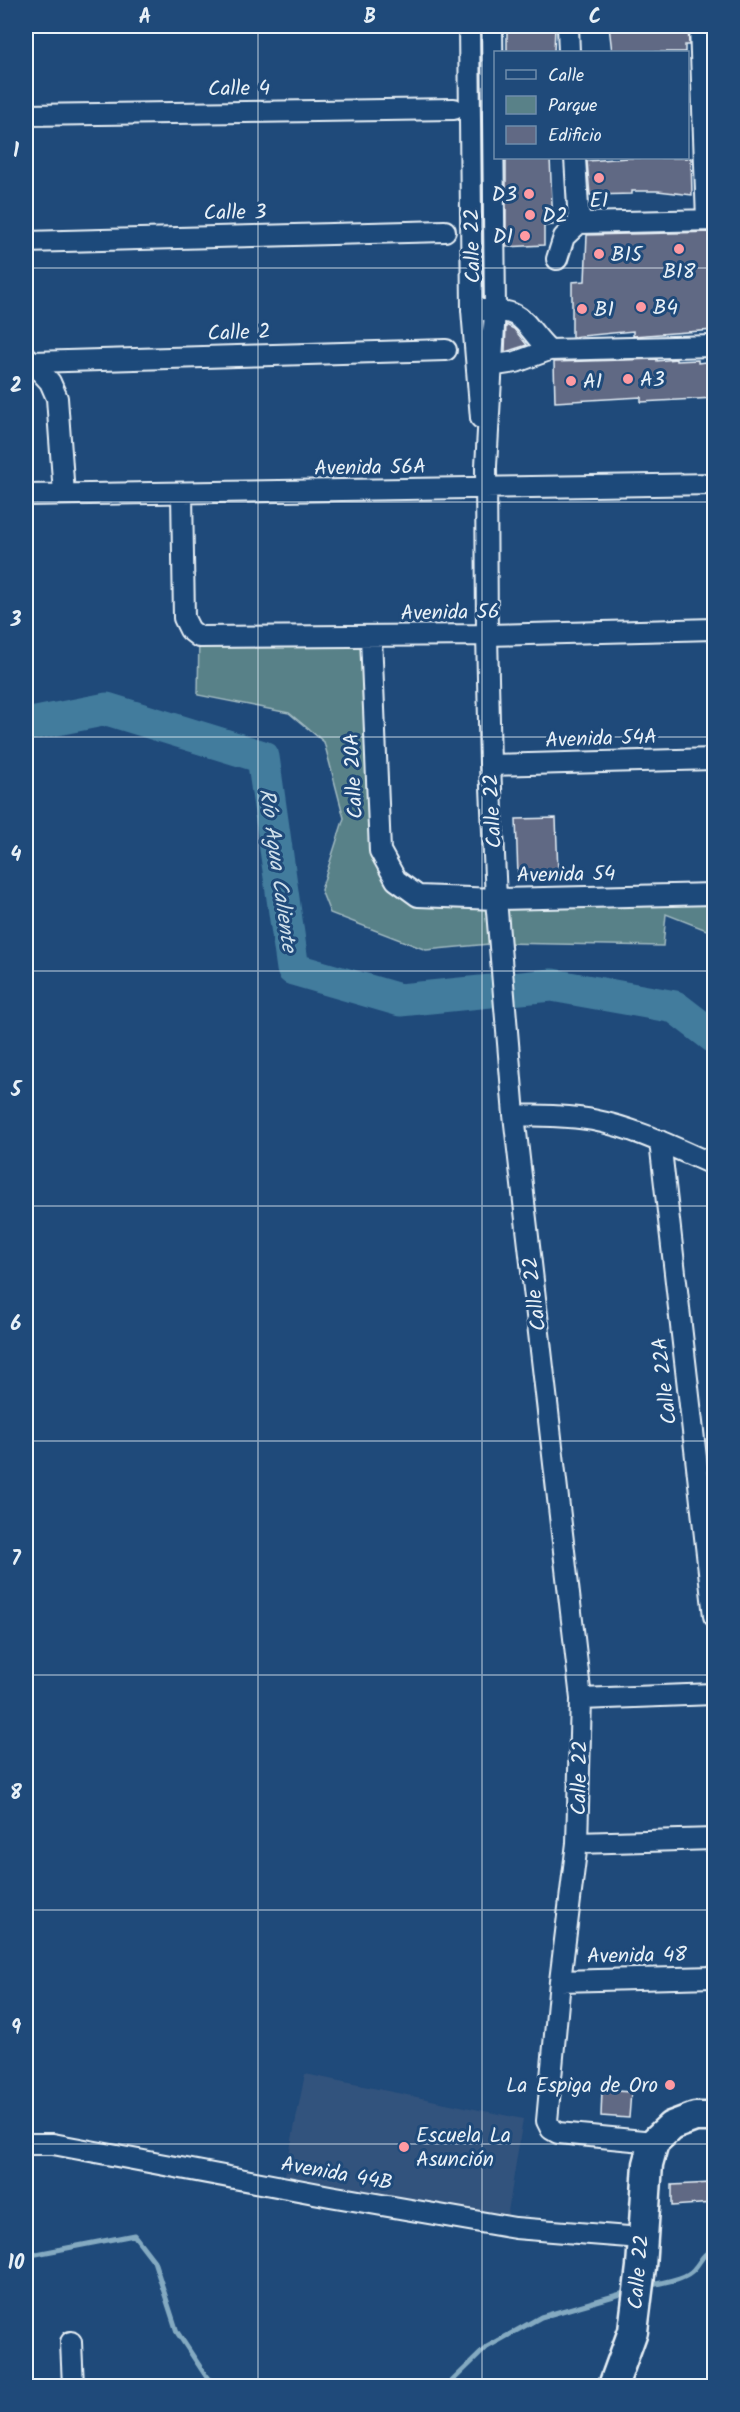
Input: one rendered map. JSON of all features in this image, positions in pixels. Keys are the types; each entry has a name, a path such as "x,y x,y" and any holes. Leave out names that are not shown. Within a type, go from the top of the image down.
{"street":[{"name":"Calle 22","path":"469,26 472,310 484,367 487,635 496,899 514,1115 581,1700 578,1843 560,1981 547,2121 551,2129 558,2133 663,2134 648,2164 641,2238 641,2267 633,2331 614,2386"},
{"name":"Calle 22","path":"484,367 495,309 492,26"},
{"path":"568,26 569,51"},
{"path":"557,259 564,237 579,223 711,220 700,26"},
{"name":"Calle 4","path":"26,115 454,109"},
{"path":"575,159 579,223"},
{"name":"Calle 3","path":"26,242 445,231"},
{"path":"472,310 505,309 524,320 549,351"},
{"path":"484,367 516,362 549,351 714,346"},
{"name":"Calle 2","path":"29,359 446,350"},
{"path":"29,359 50,382 57,398 64,494"},
{"name":"Avenida 56A","path":"26,495 714,484"},
{"name":"Avenida 56","path":"182,493 184,618 190,630 200,638 487,635 714,629"},
{"name":"Calle 20A","path":"370,637 380,851 396,880 418,896"},
{"name":"Avenida 54A","path":"490,765 714,759"},
{"name":"Avenida 54","path":"418,896 496,899 714,894"},
{"path":"514,1115 591,1120 615,1125 660,1141 714,1165"},
{"name":"Calle 22A","path":"660,1141 714,1616"},
{"path":"581,1700 714,1694"},
{"path":"578,1843 714,1839"},
{"name":"Avenida 48","path":"560,1981 714,1977"},
{"path":"663,2134 695,2117 714,2117"},
{"name":"Avenida 44B","path":"26,2144 53,2144 515,2228 641,2238"},
{"path":"71,2342 73,2386"}],"shaded area":[{"name":"Escuela La Asunción","path":"305,2074 523,2119 507,2218 285,2175"}],"green space":[{"path":"199,637 371,637 380,851 407,889 714,894 714,933 666,914 663,946 500,943 426,950 330,913 321,890 344,818 324,742 289,713 198,695"}],"building":[{"path":"507,26 555,26 554,51 507,51"},
{"path":"609,26 688,26 689,45 685,45 685,51 612,51"},
{"path":"691,158 692,195 632,191 632,194 590,195 587,161"},
{"path":"506,159 550,159 553,225 544,226 544,245 506,247"},
{"path":"714,232 714,330 633,336 633,331 572,337 572,282 585,281 587,235"},
{"path":"506,325 514,329 527,345 505,352"},
{"path":"657,359 657,361 698,360 698,363 714,361 714,398 641,402 641,397 555,402 554,362"},
{"path":"556,818 558,873 518,876 516,819"},
{"path":"602,2090 631,2092 629,2118 601,2116"},
{"path":"712,2183 713,2203 672,2206 672,2185"}],"waterway":[{"name":"Río Agua Caliente","path":"26,725 107,709 263,757 293,969 400,1000 552,985 675,1007 714,1037"},
{"path":"26,2256 134,2235 154,2261 177,2332 208,2379 227,2386"},
{"path":"648,2286 685,2276 714,2249"},
{"path":"447,2386 487,2347 541,2317 628,2292"}],"place":[{"name":"E1","path":"599,178"},
{"name":"D3","path":"529,194"},
{"name":"D2","path":"530,215"},
{"name":"D1","path":"525,236"},
{"name":"B18","path":"679,249"},
{"name":"B15","path":"599,254"},
{"name":"B4","path":"641,307"},
{"name":"B1","path":"582,309"},
{"name":"A3","path":"628,379"},
{"name":"A1","path":"571,381"},
{"name":"La Espiga de Oro","path":"670,2085"},
{"name":"Escuela La Asunción","path":"404,2147"}]}
